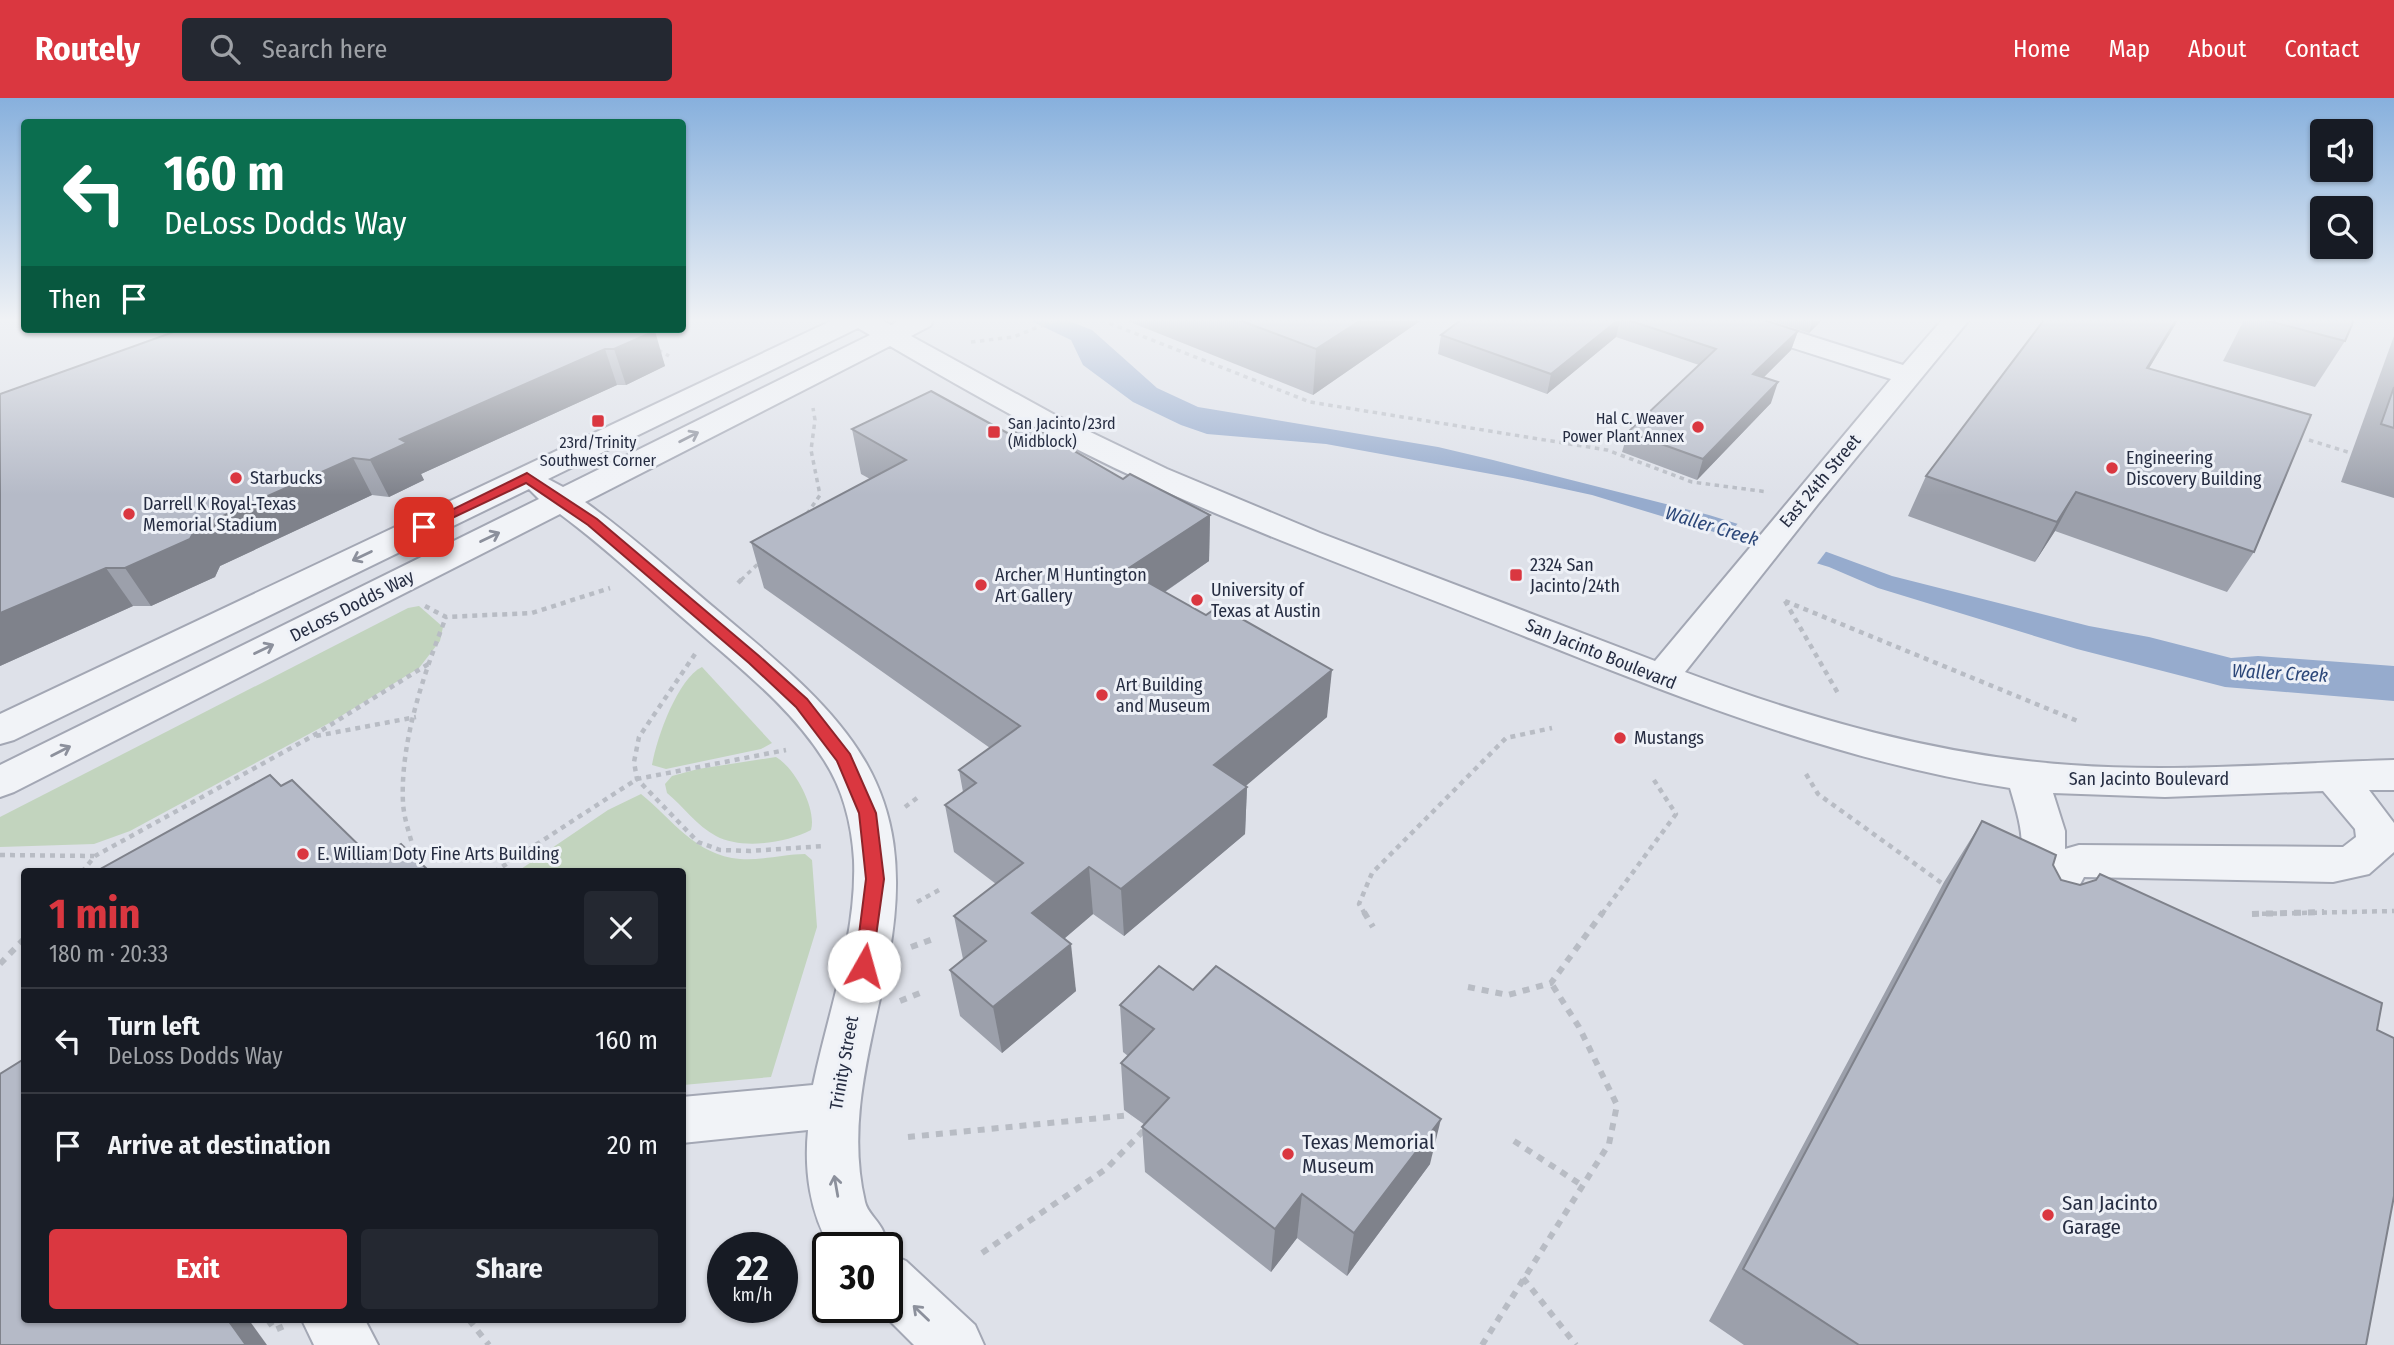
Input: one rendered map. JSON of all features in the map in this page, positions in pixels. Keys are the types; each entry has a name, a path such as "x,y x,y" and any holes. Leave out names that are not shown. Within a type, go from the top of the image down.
{"street":[{"path":"0,730 733,378"},
{"name":"DeLoss Dodds Way","path":"0,782 563,501 793,378"},
{"name":"San Jacinto Boulevard","path":"981,378 1107,453 1189,490 1661,678 1769,717 1863,745 1949,764 2027,776 2099,782 2394,775"},
{"name":"East 24th Street","path":"1661,678 1741,579 1785,503 1907,378"},
{"name":"Trinity Street","path":"527,477 593,522 754,659 802,703 844,759 867,813 875,879 864,966 835,1105 832,1161 842,1215 853,1232"},
{"path":"126,670 159,702"},
{"path":"2027,776 2044,831 2042,864 2031,923 2066,867 2079,860 2333,865 2354,862 2378,843 2376,828 2332,775"},
{"path":"686,1120 835,1105"},
{"path":"903,1295 955,1345"},
{"path":"332,1323 349,1345"}],"path":[{"path":"1249,378 1310,402 1606,450 1692,482 1785,503"},
{"path":"804,519 820,495 811,450 815,420 811,400"},
{"path":"2309,440 2351,453"},
{"path":"738,583 769,554"},
{"path":"415,601 446,617 532,613 610,588"},
{"path":"1839,695 1785,601 2080,722"},
{"path":"402,858 414,851 403,805 403,771 430,663 446,617"},
{"path":"695,654 639,737 634,762 637,779 698,842 720,850 750,851 825,846"},
{"path":"85,868 95,856 312,737 430,663"},
{"path":"312,737 416,717"},
{"path":"1373,927 1359,904 1372,873 1506,738 1552,729"},
{"path":"500,868 637,779 786,750"},
{"path":"1806,775 1818,794 1943,884"},
{"path":"1468,987 1508,995 1551,983 1676,814 1652,777"},
{"path":"0,855 95,856"},
{"path":"2252,914 2394,911"},
{"path":"0,964 21,942"},
{"path":"1482,1345 1609,1144 1617,1105 1578,1027 1551,983"},
{"path":"908,1137 1131,1115"},
{"path":"982,1252 1106,1170 1147,1127"},
{"path":"1514,1141 1583,1186"},
{"path":"1524,1278 1576,1345"},
{"path":"471,1323 489,1345"}],"green space":[{"path":"419,606 443,627 440,641 419,668 333,721 130,831 94,844 0,847 0,817 408,608"},
{"path":"702,667 772,743 761,749 666,769 652,765 663,725 677,696 693,673"},
{"path":"776,757 797,779 808,801 811,830 801,835 751,844 727,840 703,827 667,793 665,784 672,776 698,769"},
{"path":"641,794 686,835 710,851 740,859 805,854 812,860 817,927 771,1077 686,1085 686,868 522,868 608,810"}],"water":[{"name":"Waller Creek","path":"1101,378 1146,378 1157,388 1198,407 1438,447 1493,460 1709,515 1816,548 1892,576 2089,626 2149,637 2231,658 2258,656 2394,666 2394,701 2225,687 2077,649 1878,588 1829,567 1592,495 1326,444 1207,434 1133,402"}],"pier":[{"path":"1740,521 1828,549 1815,566 1725,538"}],"building":[{"name":"Darrell K Royal-Texas Memorial Stadium","path":"44,378 539,378 400,439 407,443 370,460 353,458 196,528 190,539 125,568 106,568 0,613 0,394"},
{"name":"Hal C. Weaver Power Plant Annex","path":"1685,378 1766,378 1778,382 1703,459 1628,432"},
{"name":"Engineering Discovery Building","path":"2000,378 2183,378 2311,415 2254,552 2076,492 2057,522 1926,476"},
{"path":"2394,387 2394,428 2381,424"},
{"name":"Art Building and Museum","path":"931,391 1011,435 1029,425 1123,479 1130,474 1210,515 1126,570 1206,615 1219,606 1332,670 1214,765 1247,787 1121,889 1089,867 1032,913 1071,944 993,1007 950,970 986,941 954,916 1023,863 945,805 976,783 959,770 1020,726 751,542 906,460 852,429"},
{"path":"270,775 281,786 292,780 374,860 401,844 426,868 102,868"},
{"name":"San Jacinto Garage","path":"1982,821 2056,855 2053,865 2061,880 2080,885 2096,880 2100,874 2382,1003 2377,1030 2394,1038 2394,1196 2366,1345 1859,1345 1743,1269"},
{"name":"Texas Memorial Museum","path":"1159,966 1193,990 1216,966 1441,1119 1354,1233 1302,1194 1275,1229 1142,1127 1169,1098 1121,1063 1154,1029 1120,1005"},
{"path":"21,1061 21,1323 230,1323 246,1345 0,1345 0,1074"}],"place":[{"name":"23rd/Trinity Southwest Corner","path":"598,421"},
{"name":"Hal C. Weaver Power Plant Annex","path":"1698,427"},
{"name":"San Jacinto/23rd (Midblock)","path":"994,432"},
{"name":"Engineering Discovery Building","path":"2112,468"},
{"name":"Starbucks","path":"236,478"},
{"name":"Darrell K Royal-Texas Memorial Stadium","path":"129,514"},
{"name":"2324 San Jacinto/24th","path":"1516,575"},
{"name":"Archer M Huntington Art Gallery","path":"981,585"},
{"name":"University of Texas at Austin","path":"1197,600"},
{"name":"Art Building and Museum","path":"1102,695"},
{"name":"Mustangs","path":"1620,738"},
{"name":"E. William Doty Fine Arts Building","path":"303,854"},
{"name":"Texas Memorial Museum","path":"1288,1154"},
{"name":"San Jacinto Garage","path":"2048,1215"}],"route":[{"path":"424,527 527,477 593,522 802,703 844,759 867,813 875,879 864,966"}]}
